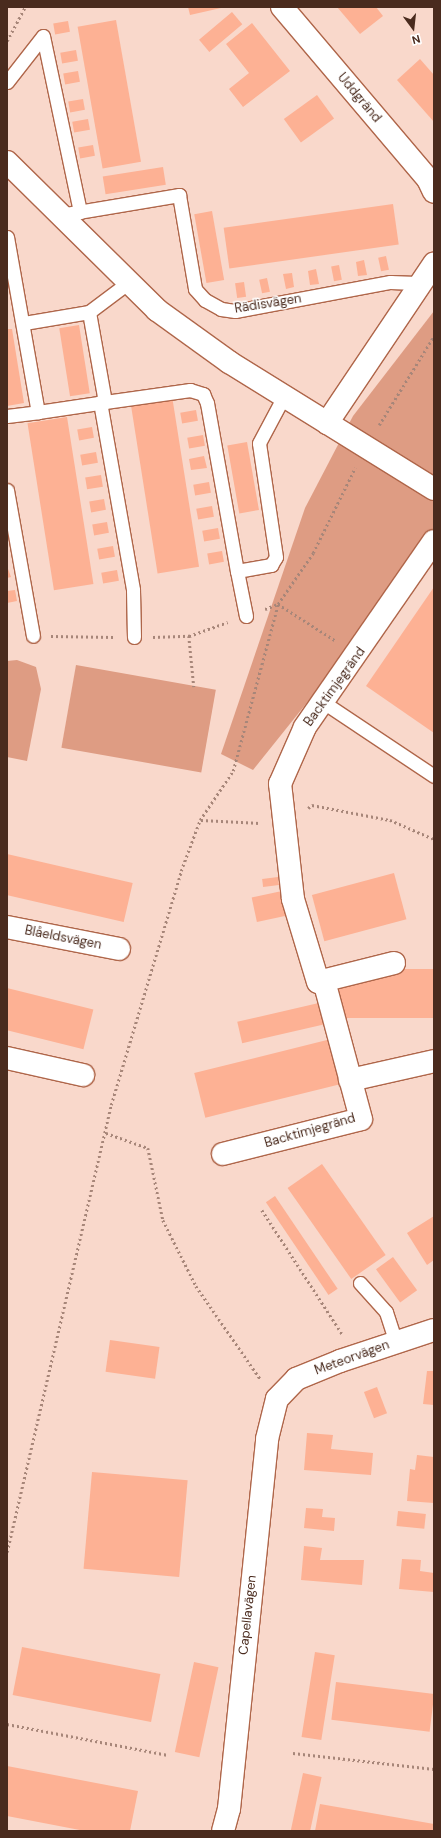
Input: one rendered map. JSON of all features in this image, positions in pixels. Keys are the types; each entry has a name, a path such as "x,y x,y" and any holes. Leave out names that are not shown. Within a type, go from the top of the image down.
{"street":[{"name":"Uddgränd","path":"282,7 428,180 434,192"},
{"path":"7,162 70,213 129,282 157,310 284,396 366,445 434,489"},
{"path":"327,423 434,264"},
{"name":"Backtimjegränd","path":"223,1154 361,1119 324,981 318,982 293,899 283,824 280,784 306,727 358,655 434,541"},
{"name":"Blåeldsvägen","path":"7,927 118,949"},
{"path":"324,981 394,963"},
{"path":"7,1058 83,1075"},
{"path":"350,1080 434,1060"},
{"name":"Meteorvägen","path":"277,1399 296,1379 356,1356 434,1330"},
{"name":"Capellavägen","path":"223,1831 229,1809 267,1439 277,1399"}],"lane":[{"path":"7,82 43,36 70,213"},
{"name":"Rädisvägen","path":"70,213 179,195 195,289 204,300 221,309 234,311 390,282 423,282"},
{"path":"7,237 24,323 38,412"},
{"path":"24,323 89,312 129,282"},
{"path":"89,312 102,402 133,590 134,637"},
{"path":"7,416 190,390 203,394 208,403 246,616"},
{"path":"237,571 271,565 276,557 259,443 284,396"},
{"path":"7,490 33,636"},
{"path":"323,702 434,776"},
{"path":"360,1283 386,1312 396,1342"}],"path":[{"path":"7,41 25,7"},
{"path":"7,1552 106,1133 111,1105 181,870 200,820 232,771 278,604 313,553 366,445 434,336"},
{"path":"33,636 190,636 278,604"},
{"path":"278,604 358,655"},
{"path":"190,636 194,686"},
{"path":"200,820 283,824 312,805 390,820 434,839"},
{"path":"106,1133 148,1148 163,1220 196,1286 250,1367 277,1399"},
{"path":"262,1210 356,1356"},
{"path":"7,1724 168,1755"},
{"path":"292,1753 434,1769"}],"shaded area":[{"path":"434,311 434,544 253,770 221,754 305,508 353,416"},
{"path":"17,660 36,667 41,689 27,761 7,757 7,661"},
{"path":"76,665 216,690 201,772 61,748"}],"building":[{"path":"188,7 221,7 221,8 190,15"},
{"path":"337,7 376,7 383,16 360,34"},
{"path":"232,12 242,24 209,52 199,40"},
{"path":"116,20 141,162 103,169 78,27"},
{"path":"68,21 70,32 55,34 53,24"},
{"path":"252,23 290,71 243,107 229,89 249,73 226,44"},
{"path":"76,50 78,61 62,64 60,53"},
{"path":"420,59 434,75 434,122 397,80"},
{"path":"78,71 80,82 65,84 63,74"},
{"path":"317,95 334,118 301,143 284,119"},
{"path":"83,99 85,110 70,112 68,102"},
{"path":"88,119 90,130 74,133 72,122"},
{"path":"93,145 95,156 80,158 78,148"},
{"path":"163,167 166,185 106,194 103,177"},
{"path":"393,204 399,245 229,268 224,228"},
{"path":"212,211 224,280 206,283 194,214"},
{"path":"386,256 389,270 381,271 378,258"},
{"path":"364,260 367,275 358,276 356,262"},
{"path":"339,265 342,280 334,281 331,267"},
{"path":"316,269 319,284 310,285 308,271"},
{"path":"292,273 294,287 286,289 283,274"},
{"path":"267,278 270,292 262,293 259,280"},
{"path":"244,282 246,297 237,298 235,283"},
{"path":"79,325 90,393 70,396 59,328"},
{"path":"7,329 12,329 24,403 7,406"},
{"path":"172,396 199,567 158,573 131,403"},
{"path":"196,410 198,421 182,424 180,413"},
{"path":"67,417 93,584 54,590 27,423"},
{"path":"92,427 94,438 79,440 77,430"},
{"path":"203,435 205,446 189,449 187,438"},
{"path":"247,442 259,510 239,513 227,445"},
{"path":"96,452 98,463 82,466 80,455"},
{"path":"204,456 207,468 191,470 189,459"},
{"path":"101,475 103,487 87,489 85,478"},
{"path":"209,482 211,493 195,496 193,485"},
{"path":"104,499 106,510 91,512 89,502"},
{"path":"212,506 214,517 198,520 196,509"},
{"path":"107,522 109,533 94,535 92,525"},
{"path":"218,528 220,539 204,542 202,531"},
{"path":"113,546 115,557 99,560 97,549"},
{"path":"222,551 224,562 209,564 207,554"},
{"path":"7,566 11,577 7,578"},
{"path":"117,570 119,581 103,584 101,573"},
{"path":"434,587 434,733 366,686"},
{"path":"15,590 17,601 7,603 7,591"},
{"path":"7,854 133,883 124,922 7,895"},
{"path":"394,873 406,919 324,941 312,895"},
{"path":"278,877 279,885 263,887 262,879"},
{"path":"282,891 287,915 257,922 252,897"},
{"path":"337,969 434,969 434,1018 337,1018"},
{"path":"7,988 93,1010 83,1049 7,1030"},
{"path":"323,1002 328,1023 242,1043 237,1022"},
{"path":"331,1039 342,1084 205,1118 194,1073"},
{"path":"322,1164 386,1255 351,1279 288,1188"},
{"path":"275,1196 338,1289 329,1295 266,1202"},
{"path":"434,1216 434,1260 427,1265 407,1233"},
{"path":"393,1257 417,1290 400,1303 376,1269"},
{"path":"110,1340 160,1347 155,1379 106,1372"},
{"path":"427,1371 434,1371 434,1405 423,1404"},
{"path":"377,1387 387,1413 374,1418 364,1392"},
{"path":"307,1433 333,1435 331,1449 373,1453 371,1475 304,1470"},
{"path":"417,1455 434,1457 434,1503 407,1501 410,1469 415,1470"},
{"path":"92,1472 188,1480 179,1577 84,1569"},
{"path":"306,1508 323,1509 322,1517 335,1518 334,1531 304,1528"},
{"path":"398,1511 426,1514 424,1529 396,1526"},
{"path":"304,1546 322,1548 320,1560 364,1560 362,1585 301,1580"},
{"path":"402,1559 421,1560 420,1571 434,1573 434,1592 399,1589"},
{"path":"22,1647 160,1674 151,1722 13,1695"},
{"path":"315,1652 335,1655 321,1740 302,1737"},
{"path":"194,1662 218,1667 199,1757 175,1752"},
{"path":"336,1682 434,1694 430,1732 331,1720"},
{"path":"7,1766 138,1791 130,1831 85,1831 7,1816"},
{"path":"303,1773 322,1777 310,1831 291,1831"},
{"path":"320,1804 434,1824 434,1831 315,1831"}]}
